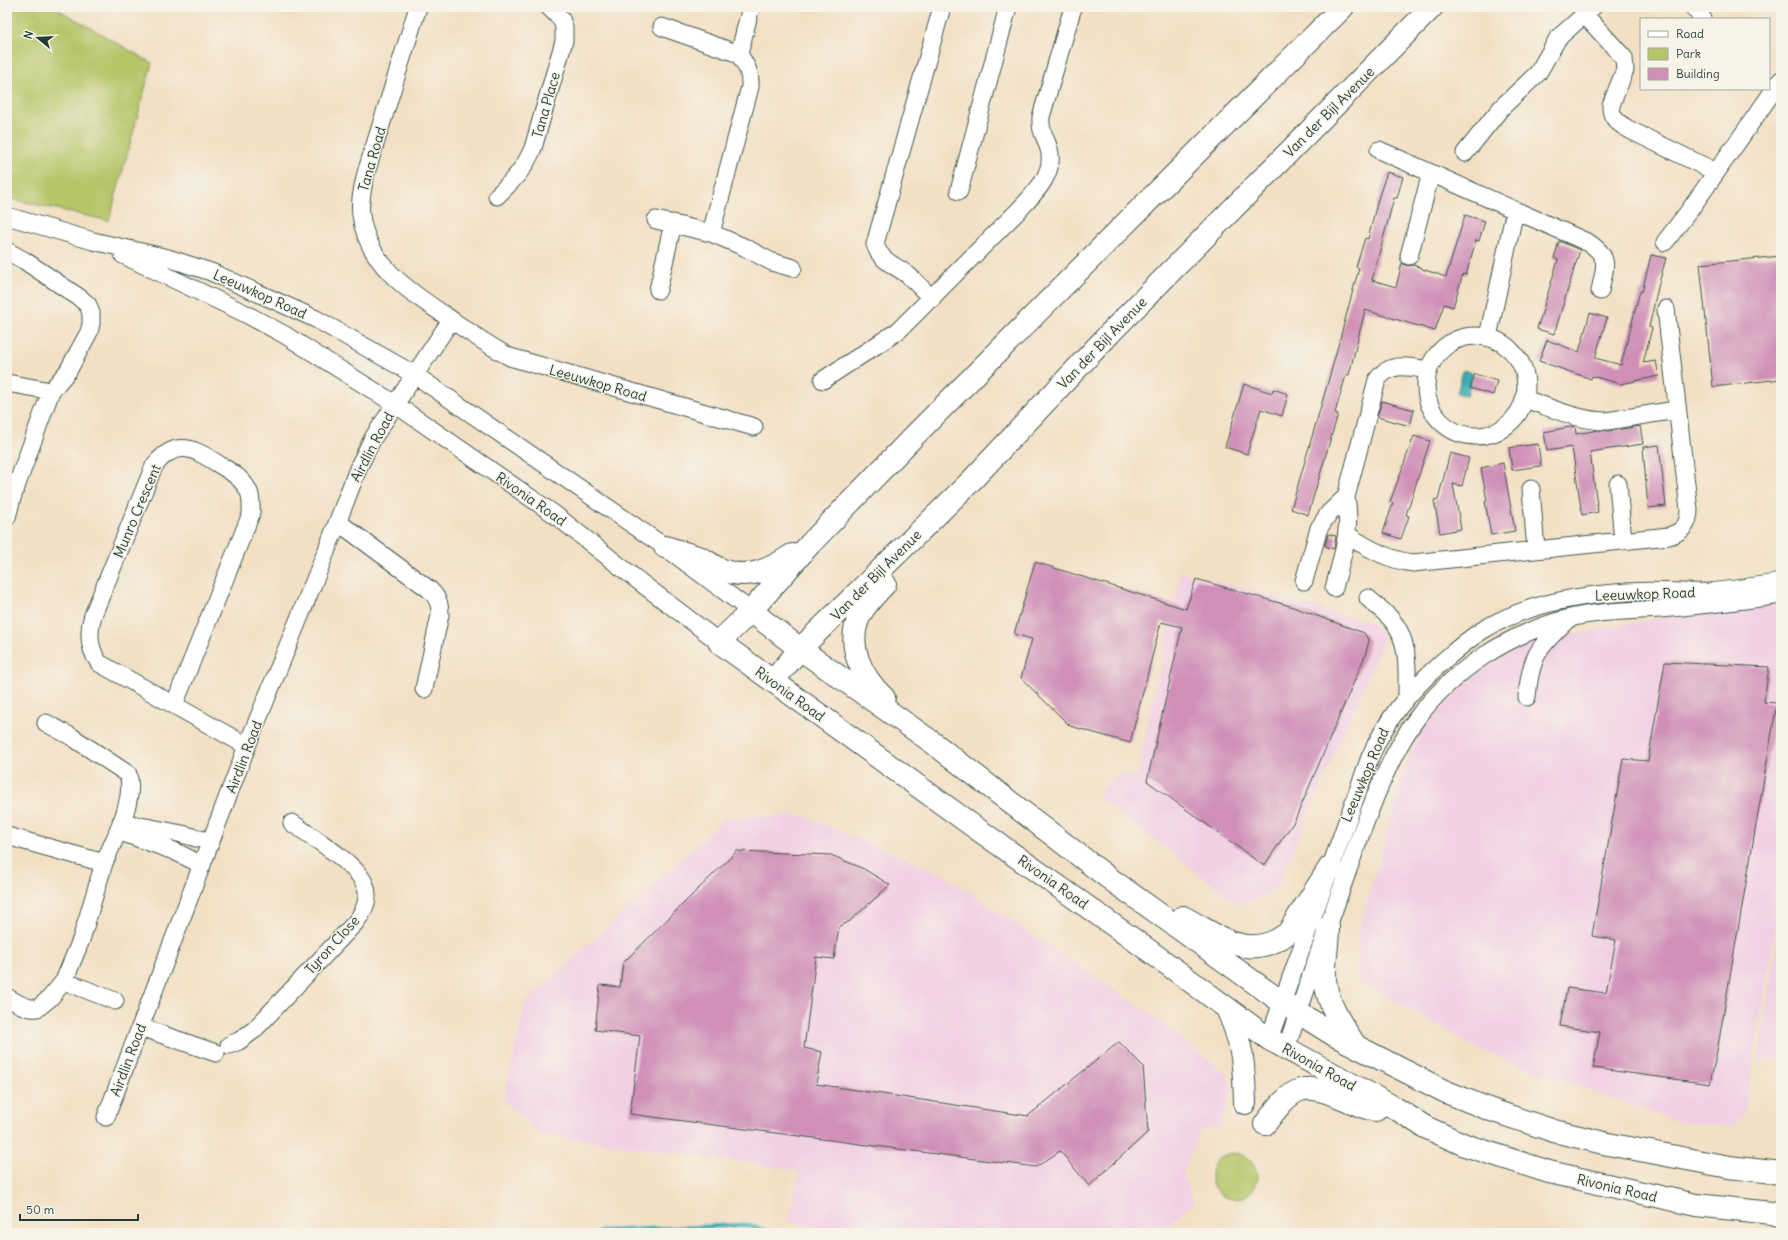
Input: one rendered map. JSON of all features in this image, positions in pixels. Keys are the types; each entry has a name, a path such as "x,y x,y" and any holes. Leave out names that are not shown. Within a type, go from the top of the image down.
{"main road":[{"path":"719,642 751,611 810,544 1123,226 1343,7"},
{"name":"Van der Bijl Avenue","path":"773,681 800,649 972,480 1113,330 1432,7"},
{"path":"932,742 867,680 855,654 854,640 860,616 867,605 972,480"},
{"path":"665,547 702,559 720,569 733,573 752,574 765,571 777,565 810,544"},
{"path":"751,611 800,649 932,742 1106,876 1290,1008 1358,1048 1444,1091 1491,1110 1554,1131 1608,1144 1729,1167 1781,1172"},
{"name":"Rivonia Road","path":"719,642 1278,1044 1425,1126 1465,1145 1549,1172 1696,1205 1781,1214"},
{"path":"1106,876 1228,941 1252,948 1263,946 1279,940 1288,933 1330,867"},
{"path":"1328,927 1325,979 1327,993 1342,1026 1358,1048"},
{"path":"1226,1008 1237,1030 1241,1048 1245,1103"},
{"path":"1265,1124 1288,1096 1304,1089 1325,1090 1372,1110 1383,1111 1395,1108"}],"street":[{"name":"Tana Road","path":"418,7 366,173 361,195 361,215 366,235 373,252 390,275 415,295 451,320"},
{"name":"Tana Place","path":"496,196 518,175 526,164 533,148 562,49 564,27 561,18 549,7"},
{"path":"739,54 751,7"},
{"path":"932,299 908,276 881,257 877,252 875,244 942,7"},
{"path":"959,191 1008,7"},
{"path":"823,380 898,331 932,299 1034,194 1044,180 1051,158 1049,147 1040,127 1073,7"},
{"path":"1465,154 1501,108 1538,73 1558,38 1588,11 1624,58 1625,70 1610,111 1618,123 1716,172"},
{"path":"662,27 739,54 748,69 751,79 711,233"},
{"path":"1770,89 1776,80"},
{"path":"1665,242 1716,172 1769,90"},
{"path":"1379,150 1589,243 1601,252 1604,257 1605,264 1600,292"},
{"path":"1410,256 1431,174"},
{"path":"1488,337 1515,210"},
{"name":"Leeuwkop Road","path":"7,216 94,241 168,258 211,272 316,319 415,375"},
{"path":"656,220 711,233 744,247 772,262 794,268"},
{"path":"658,290 673,223"},
{"name":"Leeuwkop Road","path":"94,241 244,313 285,335 395,404"},
{"path":"7,251 31,265 80,298 88,305 91,324 90,332 68,371 51,391 8,510"},
{"path":"1347,535 1374,551 1392,559 1413,563 1668,536 1679,533 1689,519 1666,309"},
{"path":"395,404 451,320"},
{"name":"Leeuwkop Road","path":"451,320 485,343 515,359 754,427"},
{"path":"1473,336 1488,337 1501,342 1512,350 1520,360 1525,373 1527,386 1525,400 1519,414 1508,426 1494,434 1478,437 1462,435 1447,428 1436,417 1428,402 1426,386 1428,370 1435,357 1446,346 1459,339 1473,336"},
{"path":"1334,588 1347,535 1349,515 1346,498 1377,380 1382,373 1389,368 1396,367 1428,370"},
{"path":"415,375 665,547 751,611"},
{"path":"7,383 51,391"},
{"path":"1525,400 1580,418 1595,421 1607,421 1676,410"},
{"name":"Airdlin Road","path":"106,1116 248,746 359,466 373,438 395,404"},
{"name":"Rivonia Road","path":"395,404 554,514 719,642"},
{"name":"Munro Crescent","path":"174,705 251,514 250,494 239,477 198,451 186,448 169,452 160,457 154,466 93,615 90,644 94,656 99,663 174,705 248,746"},
{"path":"1618,484 1623,541"},
{"path":"1530,489 1536,550"},
{"path":"1304,581 1319,528 1329,513 1346,498"},
{"path":"338,522 430,590 437,598 440,606 440,615 424,689"},
{"name":"Leeuwkop Road","path":"1278,1044 1290,1008 1330,867 1367,764 1380,734 1391,716 1407,697 1445,660 1483,630 1513,615 1563,600 1590,595 1628,592 1710,592 1740,589 1781,582"},
{"name":"Leeuwkop Road","path":"1290,1008 1328,927 1363,828 1400,745 1416,718 1438,694 1460,674 1496,648 1548,624 1568,618 1740,601 1781,595"},
{"path":"1368,598 1398,628 1404,642 1408,662 1407,697"},
{"path":"1527,697 1534,657 1545,642 1568,618"},
{"path":"7,997 29,1008 38,1008 50,998 64,981 81,940 104,863 120,826 131,786 128,774 72,737 46,723"},
{"name":"Tyron Close","path":"142,1023 221,1047 247,1036 354,922 365,906 367,893 366,886 356,870 292,823"},
{"path":"120,826 182,834 211,842"},
{"path":"120,826 202,865"},
{"path":"7,836 104,863"},
{"path":"64,981 115,1001"}],"shaded area":[{"path":"1181,572 1373,623 1385,637 1278,885 1267,895 1238,904 1097,796 1116,774 1137,776"},
{"path":"1781,594 1781,895 1744,1116 1733,1126 1682,1123 1484,1052 1357,980 1359,931 1404,770 1420,732 1468,681 1523,644"},
{"path":"755,816 803,816 942,874 1146,1011 1227,1074 1233,1090 1220,1127 1200,1130 1183,1174 1194,1202 1171,1223 1149,1233 862,1233 789,1223 799,1170 539,1134 504,1100 525,1003 725,818"},
{"path":"1781,918 1781,1060 1758,1060"}],"green space":[{"path":"7,7 54,7 152,63 109,221 7,198"},
{"path":"1234,1153 1247,1157 1253,1163 1257,1176 1253,1189 1247,1195 1234,1199 1221,1195 1215,1189 1211,1176 1215,1163 1221,1157"}],"water":[{"path":"1463,370 1473,373 1467,396 1457,393"}],"building":[{"path":"1387,172 1403,177 1397,198 1394,198 1372,280 1396,287 1402,263 1407,266 1413,265 1446,277 1465,215 1485,221 1479,241 1476,240 1466,275 1463,274 1453,307 1444,304 1435,331 1365,310 1349,375 1346,375 1335,413 1338,414 1308,515 1291,509 1359,268 1356,267 1365,238 1368,239 1378,199"},
{"path":"1559,241 1580,250 1554,334 1537,329 1558,260 1554,258"},
{"path":"1651,255 1666,258 1649,327 1652,328 1643,363 1656,361 1659,376 1621,384 1592,376 1591,379 1539,361 1547,340 1579,352 1590,313 1607,318 1595,358 1621,365"},
{"path":"1781,256 1781,379 1713,387 1700,264"},
{"path":"1475,374 1497,381 1493,395 1470,388"},
{"path":"1244,384 1272,393 1273,389 1288,394 1282,416 1261,409 1247,454 1225,447"},
{"path":"1382,401 1414,410 1410,426 1377,417"},
{"path":"1575,426 1576,434 1598,430 1609,431 1640,426 1643,444 1590,452 1598,512 1582,515 1572,447 1547,451 1544,432"},
{"path":"1414,436 1430,441 1406,515 1409,516 1401,539 1383,533 1393,503 1390,502"},
{"path":"1538,444 1541,466 1512,470 1509,448"},
{"path":"1659,445 1666,506 1648,508 1643,447"},
{"path":"1450,453 1469,458 1462,486 1453,484 1461,529 1440,533 1434,500 1438,499"},
{"path":"1503,463 1515,531 1491,535 1481,468"},
{"path":"1328,534 1336,536 1334,549 1325,546"},
{"path":"1035,562 1186,609 1196,579 1290,606 1364,633 1369,641 1365,656 1295,820 1264,866 1147,781 1182,627 1161,622 1130,743 1070,726 1021,678 1032,639 1014,634"},
{"path":"1665,662 1769,667 1764,702 1777,703 1718,1046 1710,1084 1593,1068 1600,1032 1560,1026 1567,988 1606,993 1616,940 1592,936 1623,759 1648,761"},
{"path":"737,851 831,855 864,869 890,885 850,921 839,927 834,959 816,957 804,1048 822,1052 816,1084 1028,1116 1119,1042 1143,1066 1148,1132 1089,1186 1060,1151 1036,1167 630,1114 640,1036 595,1030 600,985 620,987 623,963"}],"waterway":[{"path":"597,1233 601,1231 745,1225 775,1233"}]}
